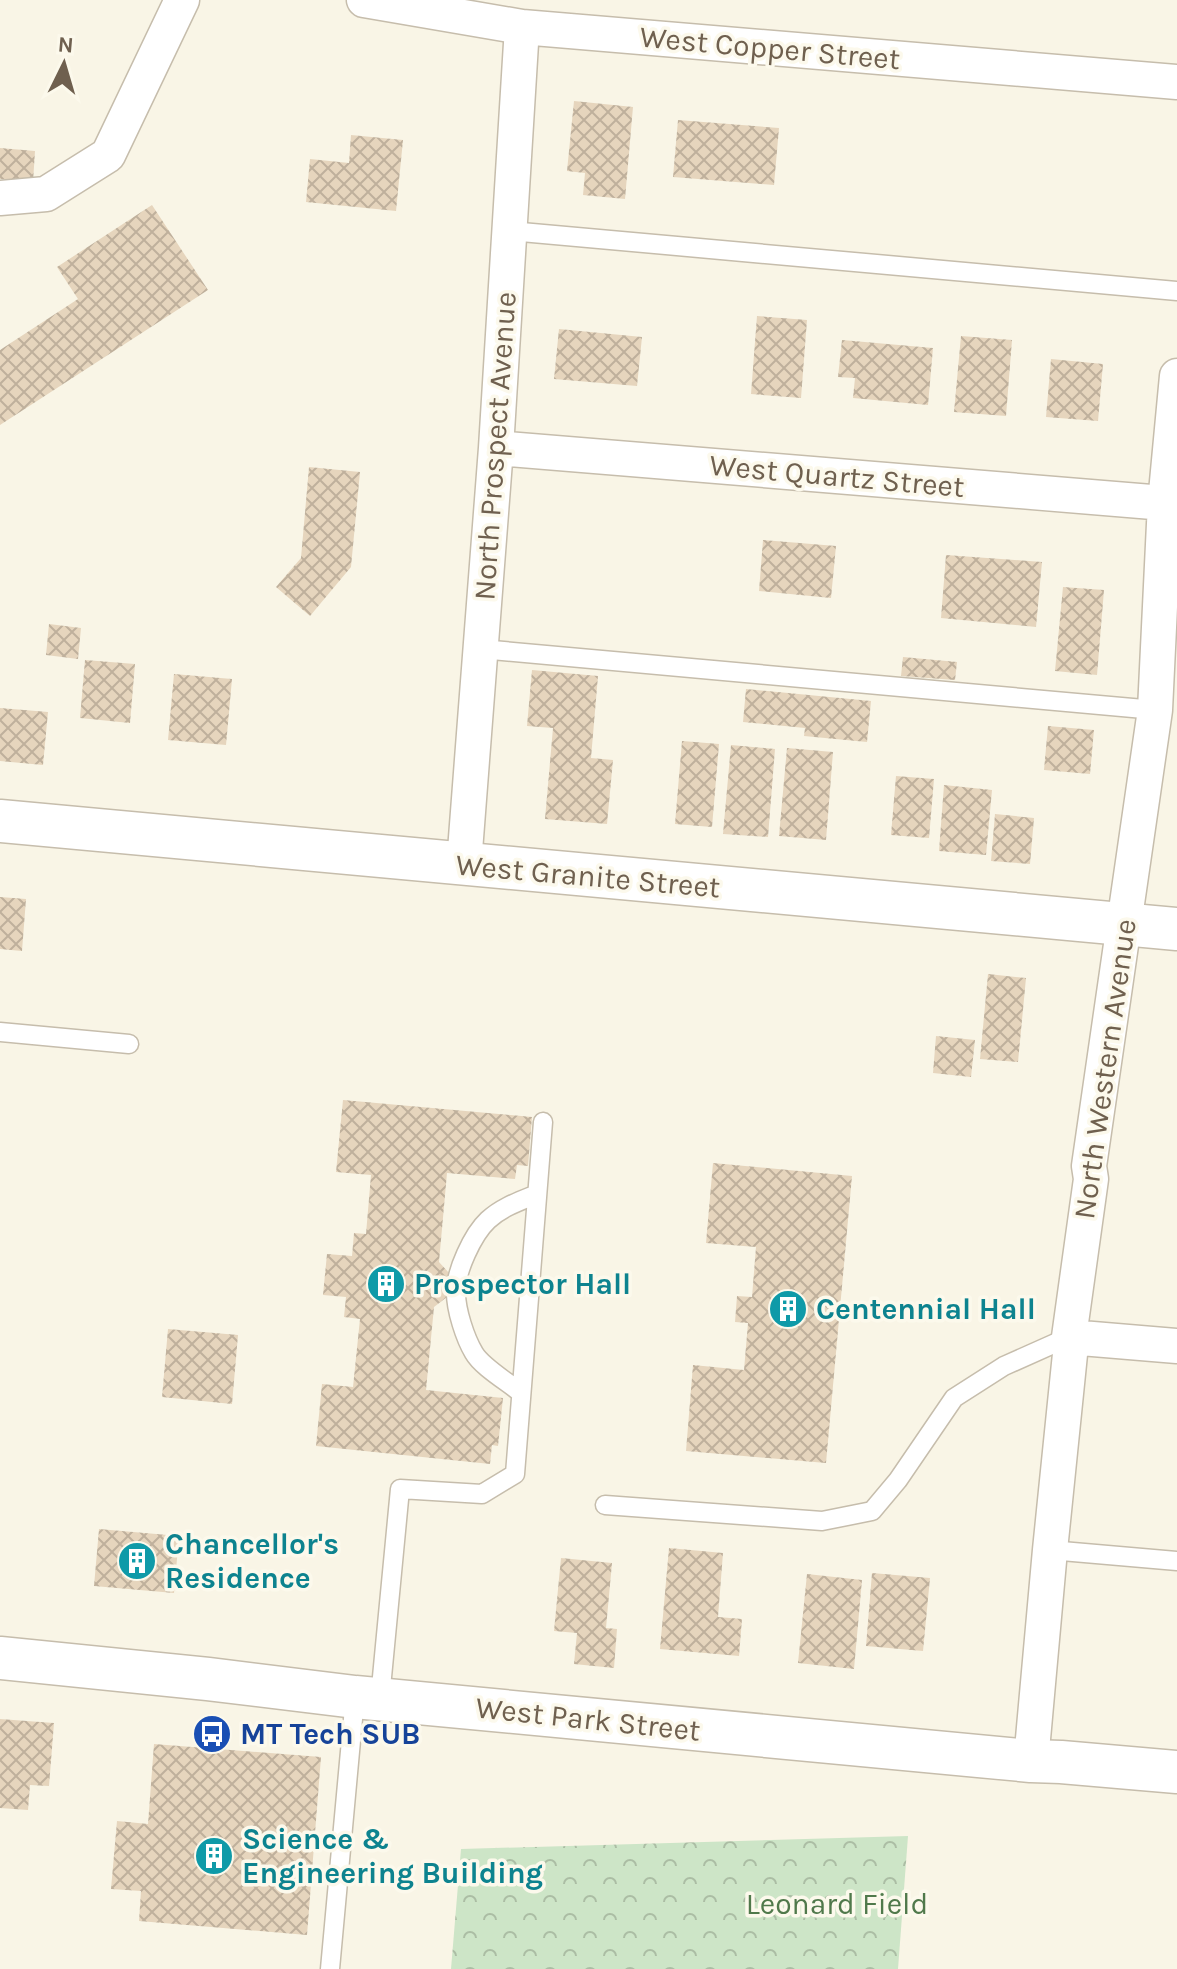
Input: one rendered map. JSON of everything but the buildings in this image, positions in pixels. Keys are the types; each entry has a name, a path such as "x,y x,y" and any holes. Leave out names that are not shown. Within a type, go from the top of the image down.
{"street":[{"path":"0,198 46,194 108,155 182,0"},
{"name":"West Copper Street","path":"364,0 522,27 1177,82"},
{"name":"North Prospect Avenue","path":"464,864 496,448 522,27"},
{"name":"North Western Avenue","path":"1031,1761 1070,1354 1069,1337 1091,1179 1089,1166 1155,710 1171,504 1177,376"},
{"name":"West Quartz Street","path":"496,448 1171,504"},
{"name":"West Granite Street","path":"0,821 1177,929"},
{"path":"1069,1337 1177,1346"},
{"name":"West Park Street","path":"0,1658 368,1697 1031,1761 1177,1772"}],"lane":[{"path":"510,231 1177,291"},
{"path":"481,649 1155,710"},
{"path":"0,1032 129,1044"},
{"path":"330,1969 400,1489 482,1494 515,1474 543,1122"},
{"path":"521,1393 474,1355 460,1318 456,1291 471,1242 487,1221 507,1206 537,1194"},
{"path":"605,1505 822,1521 872,1511 898,1480 954,1398 1004,1366 1069,1337"},
{"path":"1050,1550 1177,1561"}],"green space":[{"name":"Leonard Field","path":"908,1836 898,1969 451,1969 461,1849"}],"place":[{"name":"Prospector Hall","path":"386,1284"},
{"name":"Centennial Hall","path":"788,1309"},
{"name":"Chancellor's Residence","path":"137,1561"},
{"name":"MT Tech SUB","path":"212,1734"},
{"name":"Science & Engineering Building","path":"214,1856"}]}
